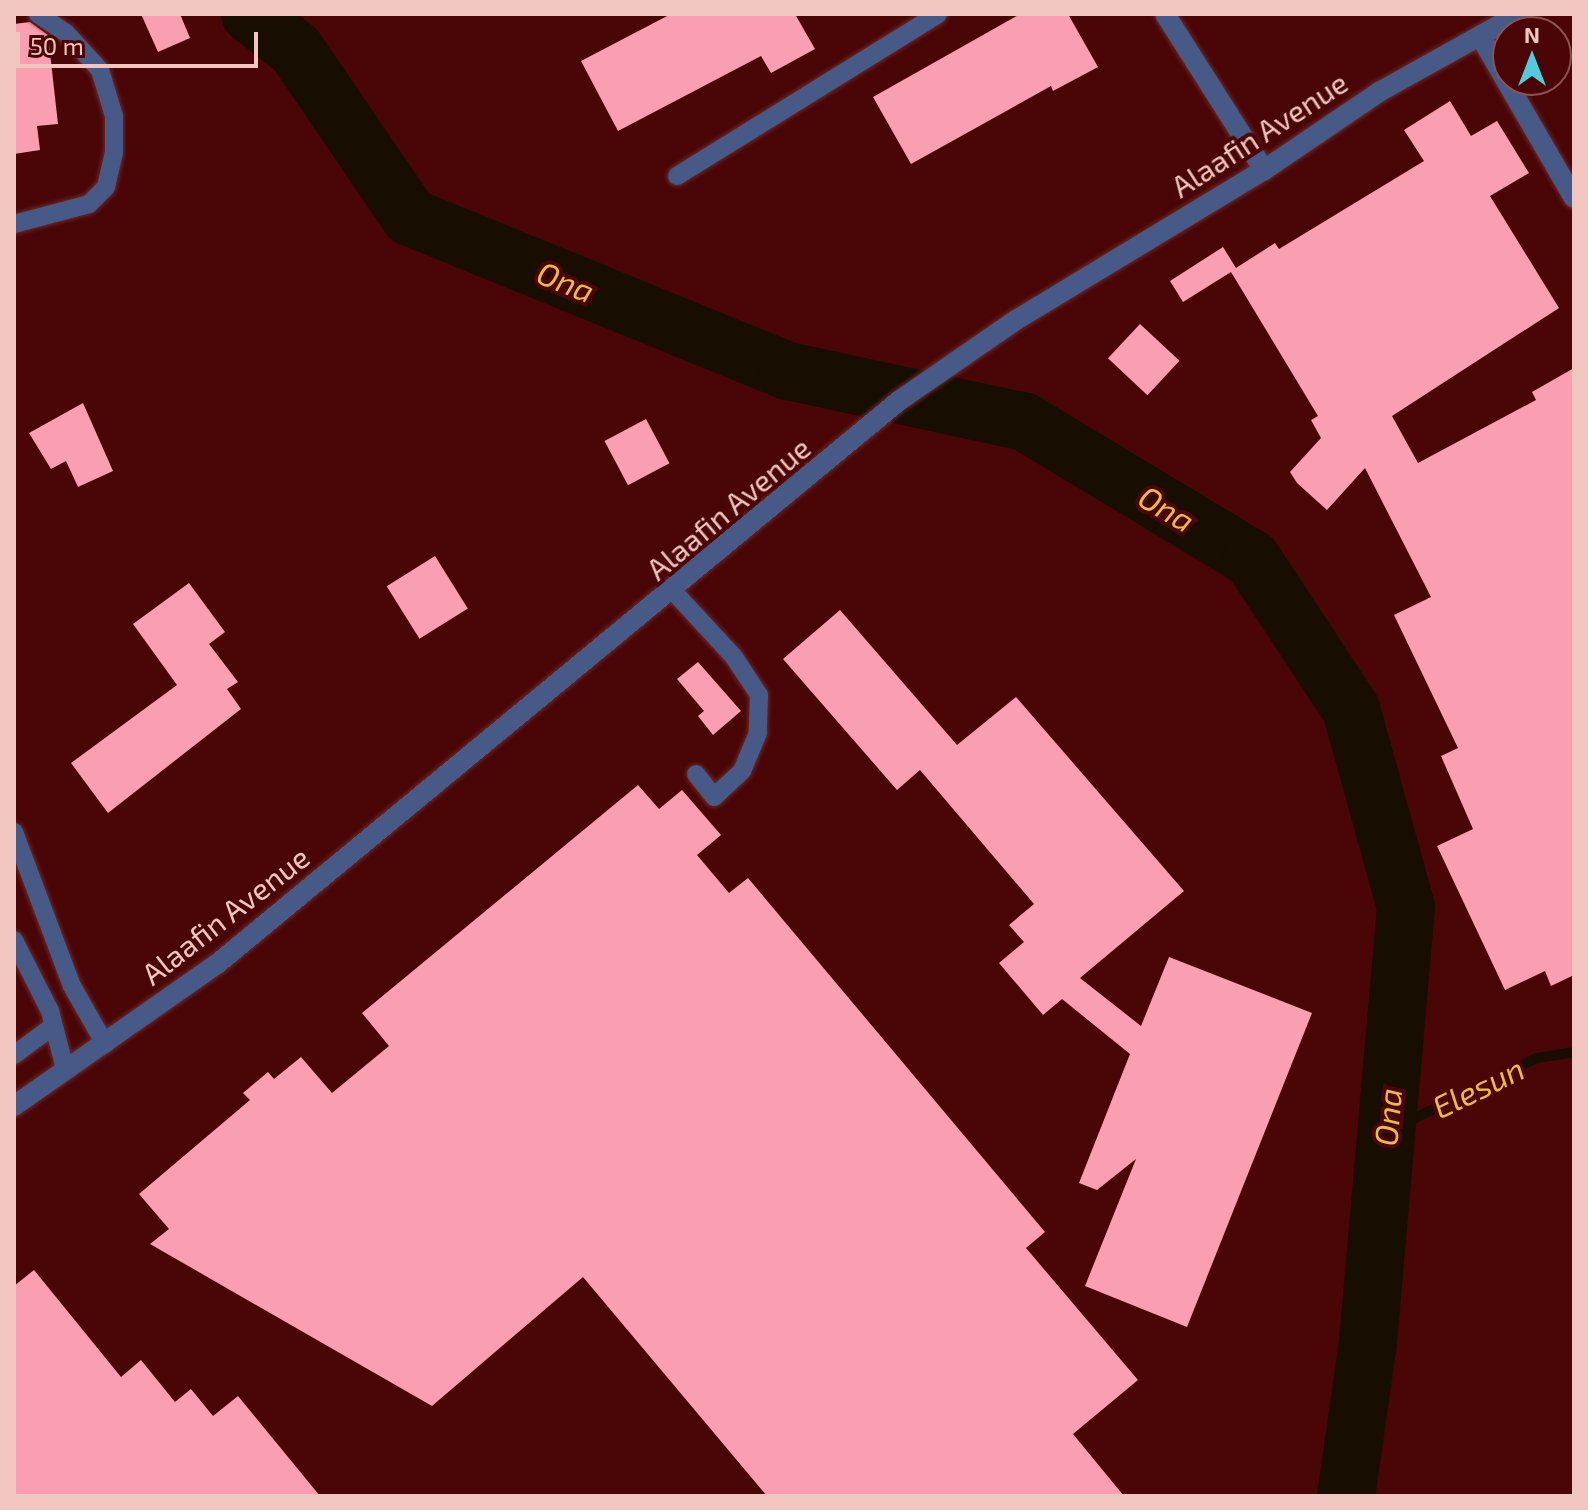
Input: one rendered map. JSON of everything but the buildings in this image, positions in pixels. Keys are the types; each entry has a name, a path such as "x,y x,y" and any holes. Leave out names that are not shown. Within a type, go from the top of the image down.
{"street":[{"path":"1165,14 1264,170"},
{"name":"Alaafin Avenue","path":"14,1106 217,964 674,592 900,400 1016,320 1264,170 1379,92 1519,14"},
{"path":"1480,36 1574,198"}],"lane":[{"path":"14,224 89,204 106,187 114,153 114,116 100,70 66,33 38,14"},
{"path":"677,176 938,14"},
{"path":"674,592 734,657 759,695 758,733 742,771 714,797 696,774"},
{"path":"14,832 72,986 105,1044"},
{"path":"14,940 21,971 50,1011 65,1069"},
{"path":"14,1055 52,1027"}],"waterway":[{"name":"Ona","path":"250,14 296,50 410,217 788,371 1025,422 1252,559 1351,709 1406,907 1367,1349 1346,1496"},
{"name":"Elesun","path":"1385,1133 1537,1058 1574,1052"}]}
